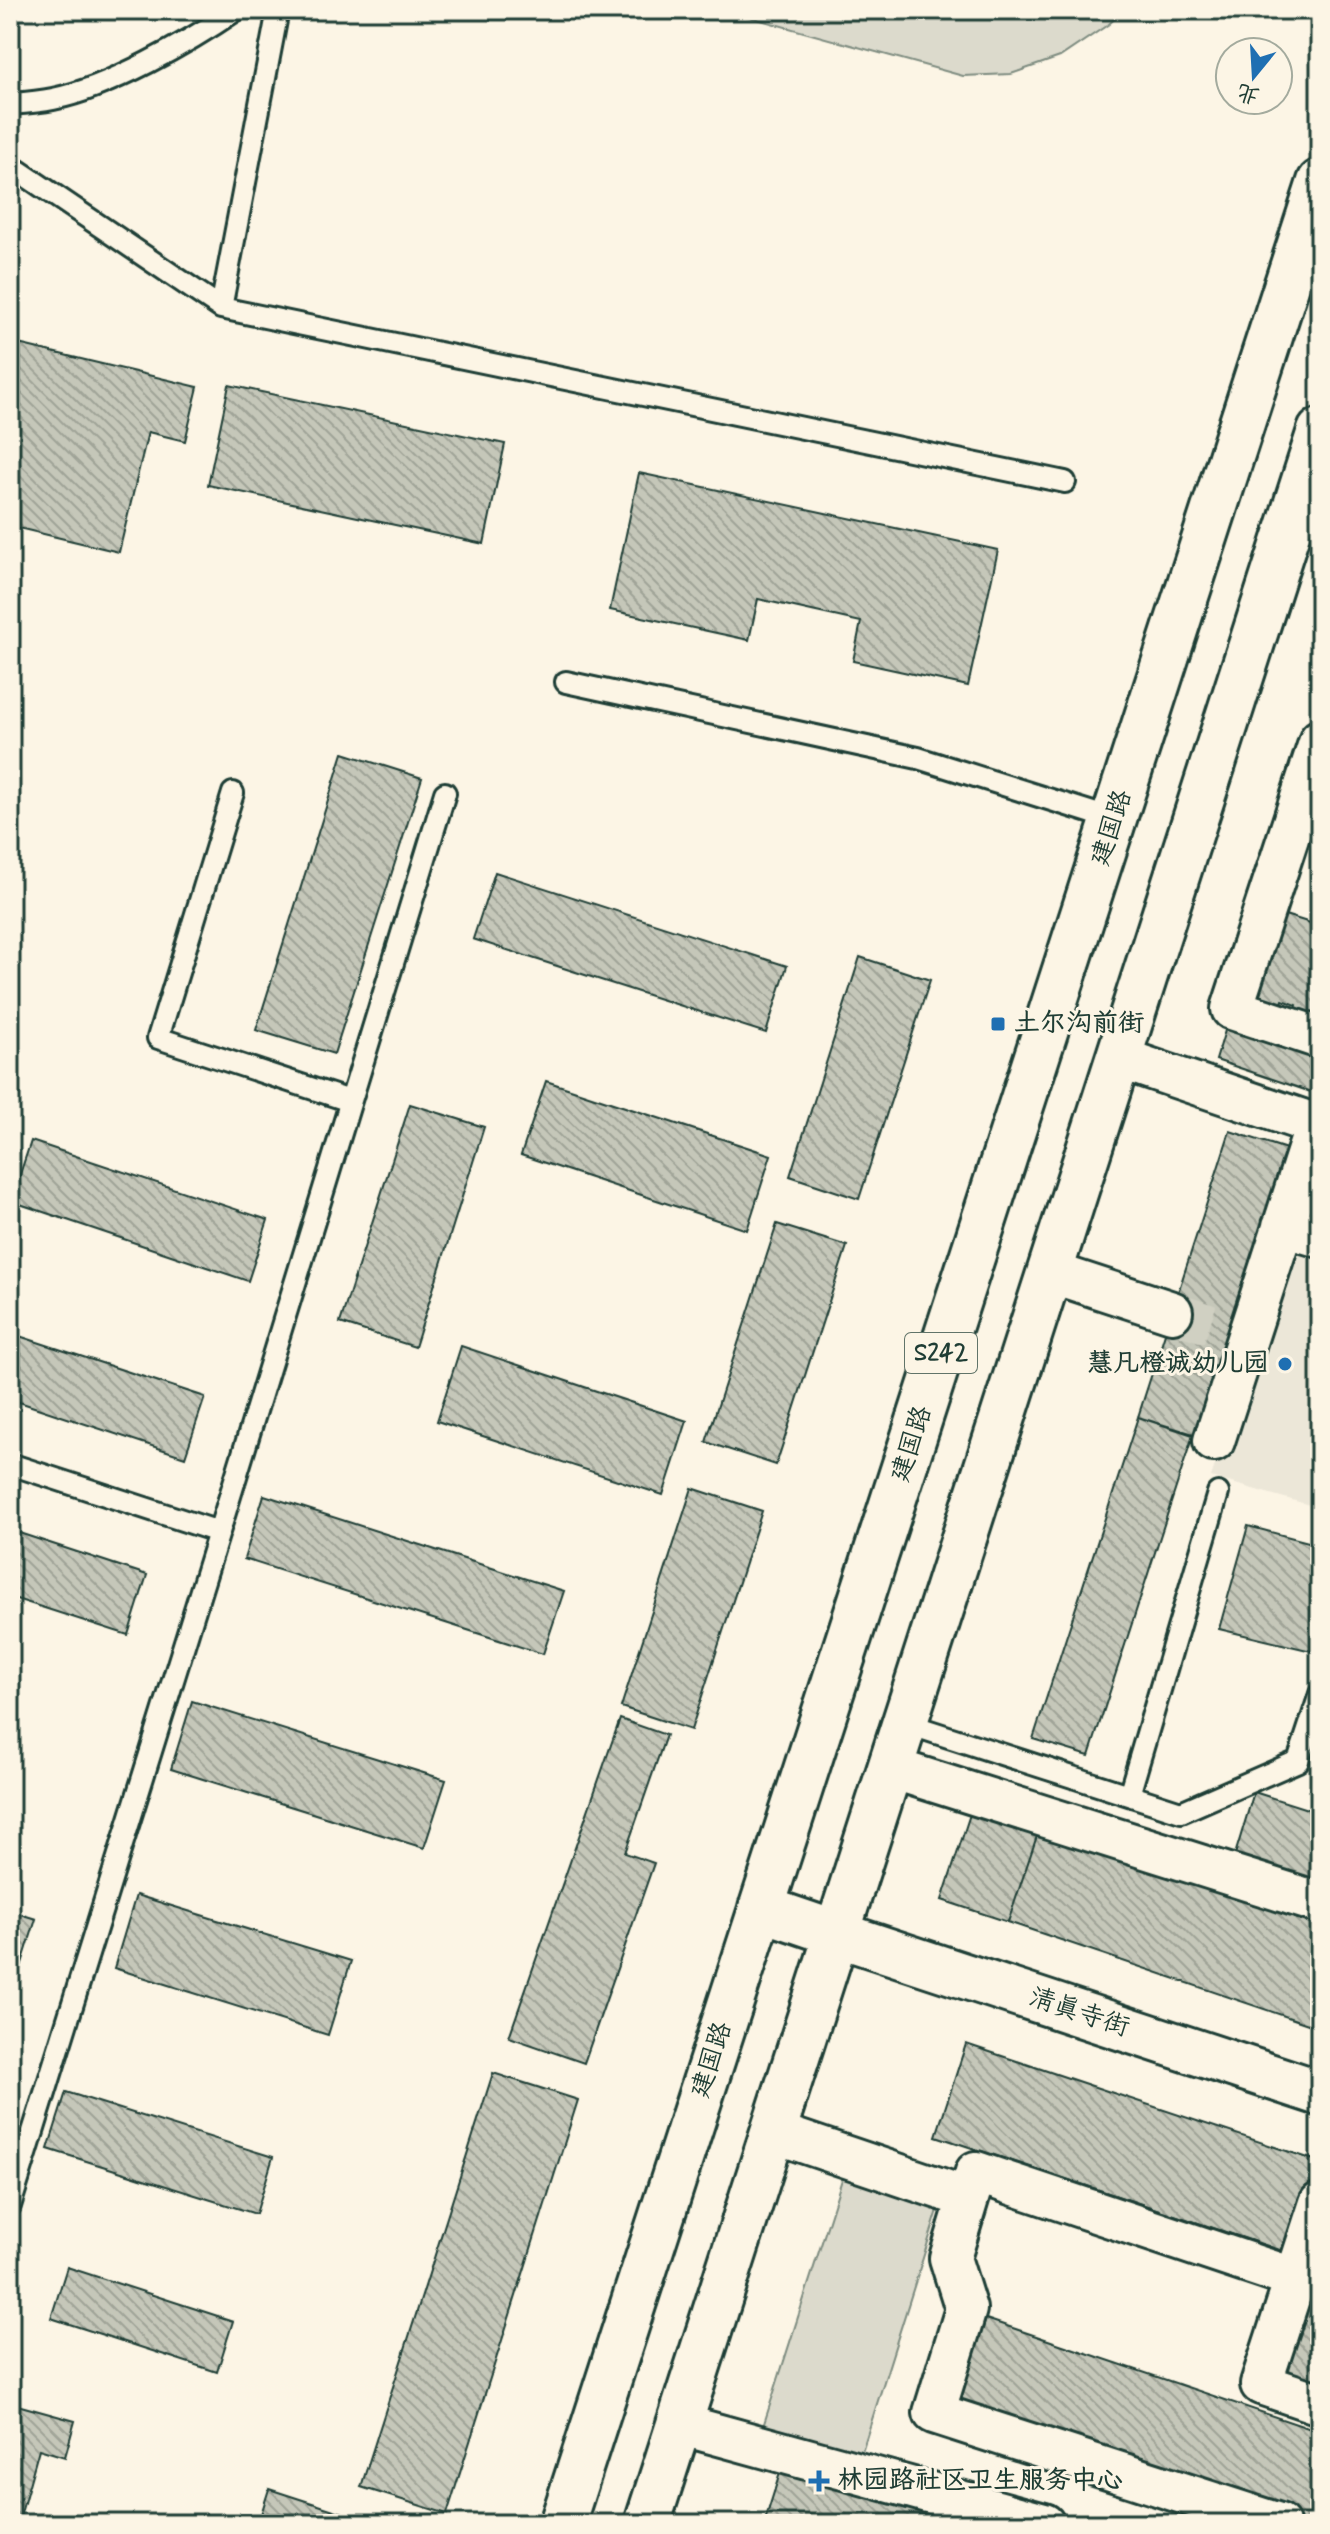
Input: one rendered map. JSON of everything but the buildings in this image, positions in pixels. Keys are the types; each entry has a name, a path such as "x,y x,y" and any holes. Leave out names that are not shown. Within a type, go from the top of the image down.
{"main road":[{"name":"建国路","path":"562,2524 1320,182"},
{"name":"S242","path":"647,2524 1320,431"},
{"name":"清真寺街","path":"761,1908 1320,2093"}],"street":[{"path":"1320,740 1307,824 1232,1009 1320,1038"},
{"path":"1119,1058 1318,1126 1302,1232 1251,1338 1214,1441"},
{"path":"1050,1272 1172,1312"},
{"path":"891,1768 1320,1903"},
{"path":"773,2132 968,2198"},
{"path":"1279,2524 934,2413 966,2309 950,2258 976,2172 1296,2279"},
{"path":"1320,2203 1261,2384 1320,2404"},
{"path":"679,2424 1044,2524"}],"lane":[{"path":"10,104 54,99 104,82 208,29 236,10"},
{"path":"221,308 278,10"},
{"path":"10,165 221,308 1065,482"},
{"path":"566,682 918,758 1115,820"},
{"path":"233,793 158,1038 350,1101"},
{"path":"10,2206 445,793"},
{"path":"10,1464 219,1532"},
{"path":"1129,1795 1218,1493"},
{"path":"905,1723 1181,1812 1298,1761 1320,1694"}],"shaded area":[{"path":"724,10 1124,10 1109,24 1060,57 1011,74 963,76"},
{"name":"慧凡橙诚幼儿园","path":"1290,1242 1320,1250 1320,1508 1211,1477"},
{"path":"844,2173 940,2204 858,2464 761,2433"}],"tunnel":[{"path":"1172,1312 1244,1336"}],"place":[{"name":"土尔沟前街","path":"998,1024"},
{"name":"慧凡橙诚幼儿园","path":"1285,1364"},
{"name":"林园路社区卫生服务中心","path":"819,2481"}]}
